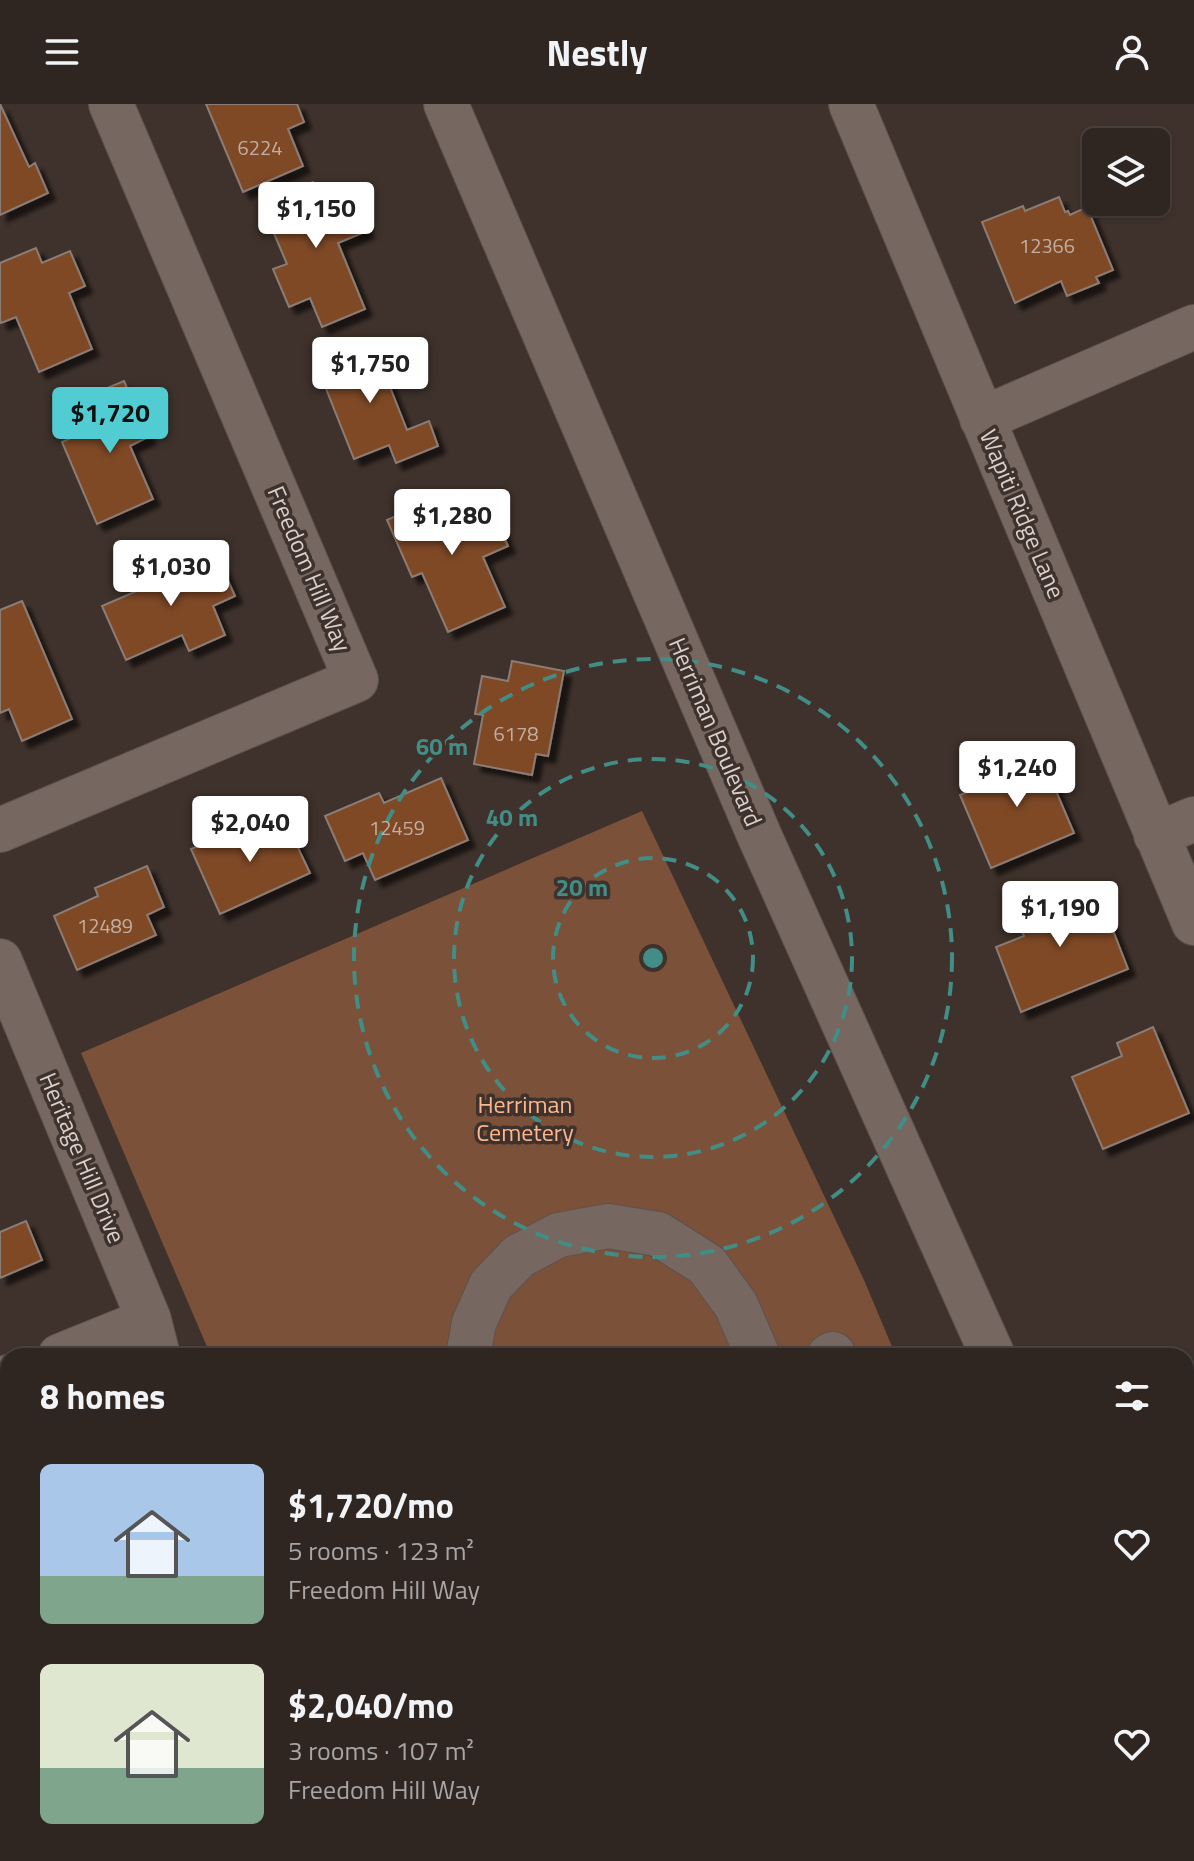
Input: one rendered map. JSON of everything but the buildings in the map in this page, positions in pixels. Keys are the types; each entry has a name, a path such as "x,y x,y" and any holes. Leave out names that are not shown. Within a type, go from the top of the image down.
{"street":[{"name":"Freedom Hill Way","path":"0,830 356,680 111,104"},
{"name":"Herriman Boulevard","path":"446,104 760,837 989,1348"},
{"name":"Wapiti Ridge Lane","path":"851,104 982,419 1175,827 1194,923"},
{"path":"982,419 1194,327"},
{"name":"Heritage Hill Drive","path":"0,961 154,1338"},
{"path":"469,1348 474,1323 491,1285 519,1256 559,1235 608,1226 658,1234 707,1265 736,1305 755,1348"},
{"path":"102,1348 154,1338"}],"green space":[{"name":"Herriman Cemetery","path":"642,811 864,1280 893,1348 208,1348 81,1053"}]}
